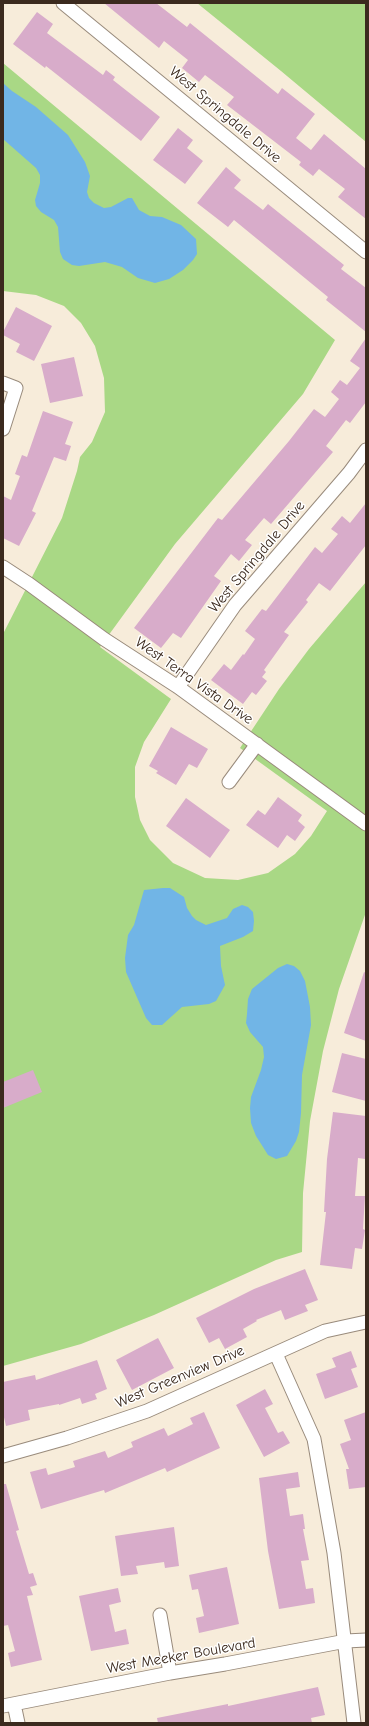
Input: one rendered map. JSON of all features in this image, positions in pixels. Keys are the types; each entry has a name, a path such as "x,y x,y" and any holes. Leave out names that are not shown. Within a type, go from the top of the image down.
{"street":[{"name":"West Springdale Drive","path":"63,3 366,252"},
{"path":"3,383 16,388 3,429"},
{"name":"West Springdale Drive","path":"178,687 235,605 349,473 366,450"},
{"name":"West Terra Vista Drive","path":"3,567 29,584 104,639 178,687 366,824"},
{"path":"229,782 257,744"},
{"name":"West Greenview Drive","path":"3,1456 67,1438 147,1411 325,1331 366,1322"},
{"path":"276,1354 314,1439 334,1553 346,1641 354,1723"},
{"path":"160,1615 170,1673"},
{"name":"West Meeker Boulevard","path":"9,1705 170,1673 346,1641 366,1640"},
{"path":"9,1705 18,1723"}],"green space":[{"path":"197,3 366,3 366,142 281,71"},
{"path":"3,63 335,340 303,394 175,544 100,647 171,699 144,742 135,767 135,797 140,820 150,840 173,863 205,878 238,880 268,873 295,854 311,836 327,811 240,748 279,689 309,649 366,582 366,912 339,989 323,1051 310,1121 303,1193 302,1252 276,1260 154,1315 81,1344 3,1366 3,634 62,518 80,457 92,442 105,412 104,378 95,346 81,323 64,306 36,295 3,291"}],"water":[{"path":"3,83 36,107 68,135 85,162 90,176 87,192 89,198 94,203 104,208 111,207 128,198 132,198 139,210 150,216 162,217 181,225 196,239 197,254 193,260 183,270 169,279 155,283 138,278 122,267 105,262 79,266 72,265 63,259 60,252 58,227 54,220 41,212 36,206 35,200 40,183 40,175 36,168 3,139"},
{"path":"170,888 184,897 187,908 192,916 196,920 206,925 227,918 233,909 242,905 248,907 253,912 254,921 253,931 243,937 220,946 221,966 225,985 216,1001 209,1004 182,1007 162,1025 152,1025 146,1018 126,972 125,958 128,935 134,925 144,890"},
{"path":"287,964 294,966 300,971 305,981 310,1007 311,1025 302,1075 299,1132 296,1141 287,1156 276,1159 268,1155 256,1136 251,1123 251,1097 264,1057 263,1047 250,1032 246,1023 248,999 252,989 278,968"}],"building":[{"path":"104,3 156,3 187,27 190,23 278,94 282,88 315,114 296,138 311,150 324,134 366,169 366,219 338,197 345,189 319,169 313,176 299,165 301,162 227,105 234,97 205,75 199,82 182,68 188,60 164,41 159,48"},
{"path":"37,12 53,24 47,33 103,75 106,70 115,77 113,80 160,117 141,141 46,66 45,68 13,44"},
{"path":"178,128 193,140 187,148 203,161 185,184 153,160"},
{"path":"226,167 241,180 234,188 263,210 268,204 344,265 341,269 366,288 366,332 326,300 328,297 234,220 228,227 197,203"},
{"path":"16,307 52,326 34,361 16,352 20,344 3,335 3,332"},
{"path":"366,338 366,402 350,423 346,420 326,446 333,452 271,524 264,518 245,540 252,545 239,561 231,554 214,576 221,581 181,638 173,633 161,648 134,628 218,518 222,520 314,409 325,417 339,399 331,392 340,380 347,385 360,368 350,361"},
{"path":"74,357 83,396 50,403 41,364"},
{"path":"43,411 73,422 65,444 71,446 66,461 54,457 32,511 36,513 19,546 3,538 3,496 11,500 20,476 15,474 22,455 27,457"},
{"path":"366,503 366,545 330,591 319,583 306,600 308,602 284,632 289,635 264,670 266,672 262,677 267,681 256,695 252,692 243,704 211,680 224,664 231,670 243,654 244,655 255,639 245,631 262,609 266,611 315,547 322,553 338,534 331,529 342,516 350,523"},
{"path":"171,727 208,749 197,768 189,764 176,785 156,773 158,771 149,766"},
{"path":"278,797 302,815 298,821 305,827 295,841 287,835 278,848 246,825 258,810 265,815"},
{"path":"186,798 230,830 210,858 166,826"},
{"path":"364,972 366,973 366,1041 344,1033"},
{"path":"342,1053 366,1059 366,1101 332,1092"},
{"path":"33,1070 42,1092 3,1108 3,1082"},
{"path":"333,1112 366,1116 365,1159 358,1158 355,1196 365,1196 363,1229 365,1230 362,1249 355,1248 352,1269 320,1265 326,1212 324,1212 327,1159"},
{"path":"305,1269 318,1300 305,1305 308,1311 285,1320 281,1310 256,1320 257,1321 243,1329 247,1337 225,1349 219,1338 209,1343 196,1318 254,1289"},
{"path":"158,1338 174,1368 132,1390 116,1360"},
{"path":"351,1351 357,1367 351,1369 358,1387 325,1399 316,1374 336,1367 332,1358"},
{"path":"97,1360 107,1389 95,1394 97,1399 82,1404 80,1398 59,1405 28,1410 30,1420 6,1426 3,1413 3,1382 35,1375 36,1380"},
{"path":"265,1389 273,1404 265,1408 278,1433 283,1431 290,1443 264,1457 236,1405"},
{"path":"204,1412 220,1448 167,1472 165,1468 105,1493 104,1490 41,1509 30,1472 46,1468 48,1475 75,1467 73,1461 105,1451 108,1458 133,1447 131,1442 164,1428 168,1436 193,1424 190,1418"},
{"path":"366,1412 366,1487 349,1489 346,1469 349,1469 340,1444 351,1440 344,1420"},
{"path":"298,1472 300,1487 286,1489 290,1516 303,1514 305,1529 303,1529 309,1560 301,1561 306,1589 313,1588 315,1603 279,1609 268,1551 259,1478"},
{"path":"3,1484 6,1484 19,1530 16,1531 29,1574 33,1573 37,1585 30,1587 33,1595 27,1596 42,1660 11,1667 8,1653 15,1651 8,1625 3,1626"},
{"path":"174,1527 179,1566 165,1568 164,1562 136,1566 138,1574 121,1576 115,1536"},
{"path":"227,1567 239,1624 199,1633 196,1618 204,1616 198,1589 192,1590 189,1575"},
{"path":"118,1588 121,1602 109,1605 115,1632 126,1629 129,1644 91,1651 79,1596"},
{"path":"318,1687 325,1715 311,1718 312,1723 158,1723 157,1718 228,1704 228,1706"}]}
